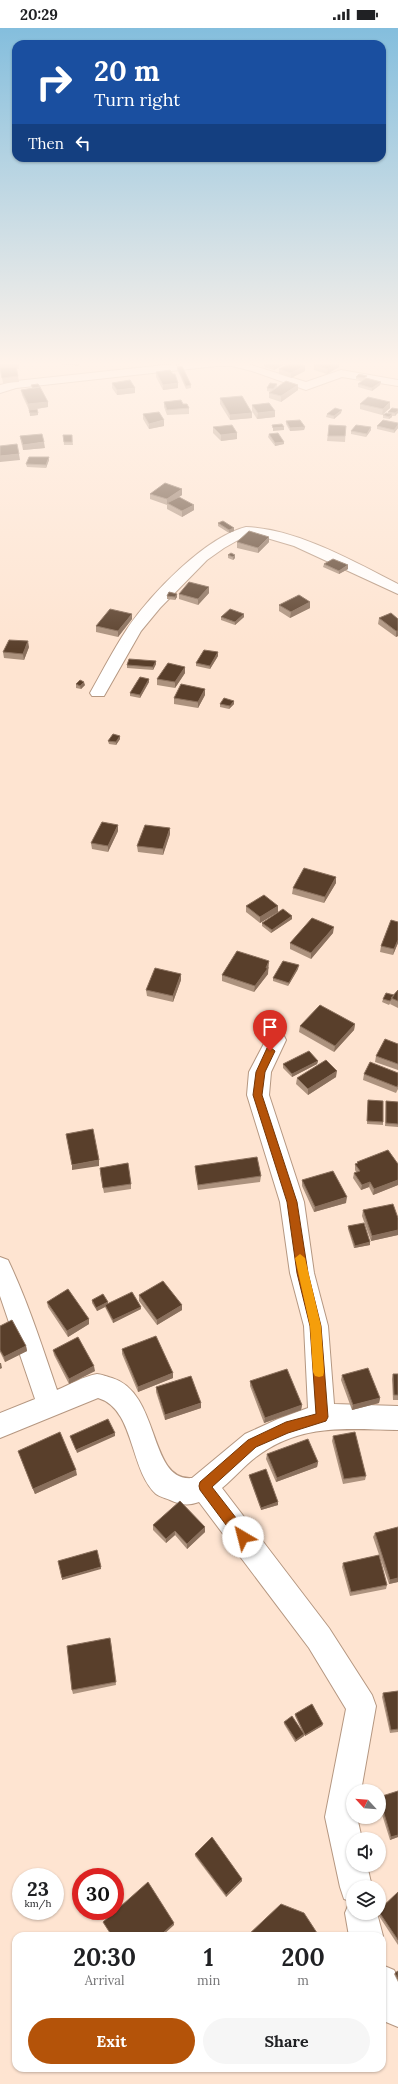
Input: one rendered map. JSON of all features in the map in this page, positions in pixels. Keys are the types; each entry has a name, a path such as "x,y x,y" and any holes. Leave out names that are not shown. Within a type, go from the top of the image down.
{"street":[{"path":"98,693 135,629 156,605 196,563 220,542 246,531 258,531 305,546 398,590"},
{"path":"276,1040 260,1072 258,1095 292,1202 302,1273 316,1326 322,1417"},
{"path":"0,1267 13,1298 50,1406"},
{"path":"0,1426 98,1386 108,1387 117,1392 131,1409 155,1473 168,1488 184,1493 204,1486 252,1443 286,1428 322,1417 398,1418"},
{"path":"204,1486 319,1638 361,1706 341,1817 354,1880"},
{"path":"363,1920 365,1932"},
{"path":"386,1989 398,2010"}],"building":[{"path":"29,457 49,457 46,465 26,464"},
{"path":"165,483 182,489 167,499 150,494"},
{"path":"179,497 194,505 182,511 167,503"},
{"path":"223,521 234,528 229,530 218,523"},
{"path":"249,531 269,537 258,548 237,542"},
{"path":"231,553 235,555 233,557 228,555"},
{"path":"333,559 348,565 339,571 324,564"},
{"path":"189,582 209,587 198,599 179,594"},
{"path":"169,592 177,594 175,597 167,596"},
{"path":"299,595 310,602 291,612 279,605"},
{"path":"110,609 132,614 118,631 96,626"},
{"path":"230,609 244,614 235,622 221,617"},
{"path":"391,613 398,619 398,631 379,618"},
{"path":"9,640 28,641 23,654 3,652"},
{"path":"204,650 218,652 210,666 196,663"},
{"path":"129,659 156,661 153,667 127,665"},
{"path":"168,663 185,667 175,682 157,679"},
{"path":"140,677 149,679 140,695 130,693"},
{"path":"80,680 84,682 80,686 76,684"},
{"path":"181,684 205,689 198,702 174,698"},
{"path":"224,698 234,701 230,706 220,704"},
{"path":"113,734 120,736 116,742 108,741"},
{"path":"102,822 118,825 108,846 91,843"},
{"path":"145,825 170,828 163,849 137,846"},
{"path":"304,868 336,877 325,897 293,888"},
{"path":"264,895 278,906 260,917 246,906"},
{"path":"283,909 292,916 272,930 262,923"},
{"path":"312,918 334,927 311,953 290,943"},
{"path":"391,920 398,922 398,940 394,949 381,946"},
{"path":"237,951 269,961 266,968 268,968 255,986 222,975"},
{"path":"283,961 299,965 289,983 273,978"},
{"path":"155,968 181,974 173,996 146,990"},
{"path":"398,990 398,1001 391,998"},
{"path":"386,993 394,995 390,1001 383,999"},
{"path":"320,1005 355,1024 335,1046 300,1026"},
{"path":"385,1039 398,1044 398,1064 376,1056"},
{"path":"309,1051 318,1061 292,1074 283,1064"},
{"path":"326,1060 337,1071 308,1089 297,1078"},
{"path":"370,1062 398,1073 397,1087 364,1074"},
{"path":"368,1100 383,1101 383,1122 367,1121"},
{"path":"386,1101 398,1102 398,1124 386,1123"},
{"path":"93,1129 99,1160 72,1165 66,1134"},
{"path":"388,1150 398,1164 398,1180 374,1189 370,1182 362,1185 354,1173 360,1171 355,1164"},
{"path":"257,1157 261,1176 198,1185 195,1166"},
{"path":"128,1163 131,1184 103,1188 100,1168"},
{"path":"333,1171 347,1197 315,1207 302,1180"},
{"path":"393,1204 398,1218 398,1230 372,1236 363,1210"},
{"path":"364,1223 370,1242 355,1246 348,1226"},
{"path":"163,1281 182,1305 157,1320 139,1295"},
{"path":"68,1289 89,1319 67,1331 47,1302"},
{"path":"132,1292 141,1307 113,1320 105,1305"},
{"path":"103,1294 108,1302 96,1308 92,1300"},
{"path":"12,1320 26,1346 4,1357 0,1350 0,1326"},
{"path":"156,1336 173,1373 138,1387 122,1349"},
{"path":"78,1337 94,1366 69,1379 53,1350"},
{"path":"368,1368 380,1398 353,1405 342,1375"},
{"path":"287,1369 302,1405 265,1418 250,1381"},
{"path":"393,1374 398,1374 398,1395 394,1395"},
{"path":"191,1376 201,1403 165,1415 156,1387"},
{"path":"108,1419 115,1433 76,1450 70,1436"},
{"path":"60,1432 76,1470 33,1489 18,1451"},
{"path":"355,1432 366,1476 344,1479 333,1436"},
{"path":"308,1439 318,1462 277,1478 267,1454"},
{"path":"266,1469 278,1502 261,1508 249,1475"},
{"path":"180,1501 205,1527 187,1544 175,1531 166,1539 153,1525"},
{"path":"398,1527 398,1578 390,1580 375,1533"},
{"path":"97,1550 101,1567 62,1578 58,1561"},
{"path":"379,1555 387,1585 351,1592 343,1563"},
{"path":"110,1638 116,1682 72,1690 67,1646"},
{"path":"398,1691 398,1729 391,1730 383,1693"},
{"path":"312,1704 323,1724 305,1735 295,1714"},
{"path":"292,1716 304,1734 296,1740 284,1722"},
{"path":"398,1791 398,1835 391,1837 386,1820 386,1795"},
{"path":"212,1837 242,1879 226,1895 195,1854"},
{"path":"148,1882 174,1923 164,1932 109,1932 103,1922 105,1920 124,1920 124,1903"},
{"path":"398,1892 398,1940 384,1920 386,1920 386,1903"},
{"path":"281,1904 304,1913 316,1932 251,1932"},
{"path":"398,1971 398,1979 395,1973"}],"slow traffic":[{"path":"300,1258 302,1273 316,1326 319,1372"}],"route":[{"path":"243,1537 204,1486 252,1443 286,1428 322,1417 316,1326 302,1273 292,1202 258,1095 260,1072 270,1051"}]}
